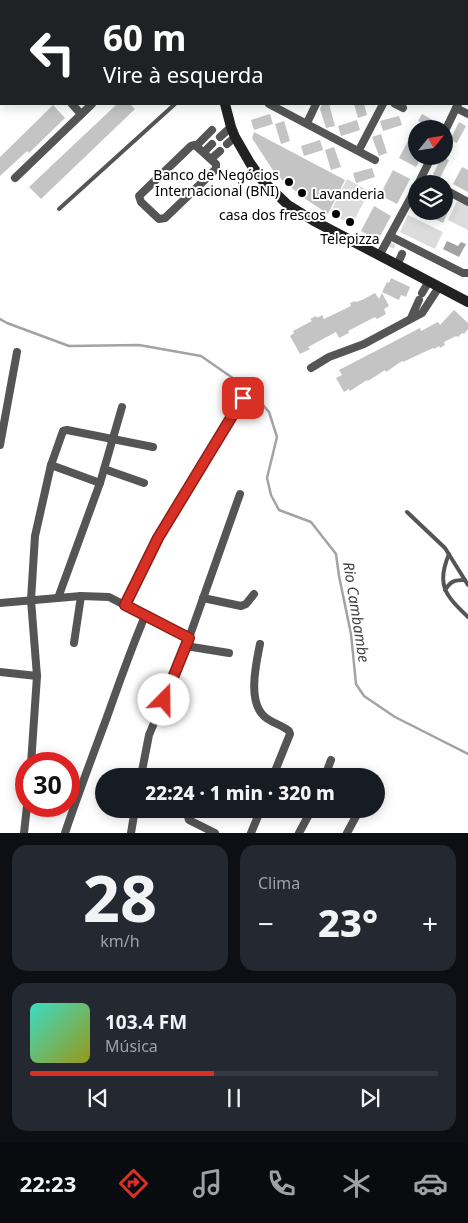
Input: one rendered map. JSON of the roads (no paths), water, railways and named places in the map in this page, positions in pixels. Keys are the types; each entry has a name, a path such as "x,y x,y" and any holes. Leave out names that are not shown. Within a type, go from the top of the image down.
{"street":[{"path":"73,105 81,114"},
{"path":"15,178 91,105"},
{"path":"226,105 231,141 262,180 288,205 314,221 468,302"},
{"path":"271,105 359,150 374,160"},
{"path":"306,123 315,105"},
{"path":"359,150 382,105"},
{"path":"397,105 403,108"},
{"path":"450,120 457,106 468,114"},
{"path":"220,137 230,127"},
{"path":"197,145 216,164 216,170 163,219 159,219 141,202 139,196 191,146 197,145 212,130"},
{"path":"204,152 212,144"},
{"path":"211,159 220,151"},
{"path":"453,194 468,202"},
{"path":"382,257 408,205"},
{"path":"391,241 405,250 463,273 468,273"},
{"path":"397,265 405,250"},
{"path":"412,318 429,282"},
{"path":"311,368 329,356 364,344 422,313 439,287"},
{"path":"0,446 3,412 17,352"},
{"path":"125,605 158,538 243,398"},
{"path":"58,598 100,483 122,407"},
{"path":"32,752 37,676 31,600 35,536 51,465 63,431 67,430 153,447"},
{"path":"51,465 100,483"},
{"path":"104,469 144,483"},
{"path":"143,768 150,736 189,638 240,494"},
{"path":"203,598 241,606 246,604 254,594"},
{"path":"74,643 80,596"},
{"path":"0,603 80,596 109,597 189,638"},
{"path":"66,833 125,664 145,616"},
{"path":"260,644 254,673 257,705 263,716 286,728 290,734 276,768"},
{"path":"186,646 229,653"},
{"path":"0,672 37,676"},
{"path":"328,768 331,760"},
{"path":"24,833 26,817"},
{"path":"131,833 134,818"},
{"path":"188,818 215,833"},
{"path":"251,833 257,818"},
{"path":"299,833 307,818"},
{"path":"347,833 355,818"}],"lane":[{"path":"60,209 174,105"},
{"path":"408,512 449,554 468,585"},
{"path":"449,554 443,570 445,590 468,617"},
{"path":"445,590 450,582 464,580"}],"waterway":[{"name":"Rio Cambambe","path":"0,319 69,346 139,345 201,356 250,390 269,412 277,437 267,478 271,495 279,510 311,522 336,554 351,634 356,684 364,696 395,717 468,754"}],"tunnel":[{"path":"390,247 392,243"}],"place":[{"name":"Banco de Negócios Internacional (BNI)","path":"289,182"},
{"name":"Lavanderia","path":"302,193"},
{"name":"casa dos frescos","path":"336,214"},
{"name":"Telepizza","path":"350,222"}]}
